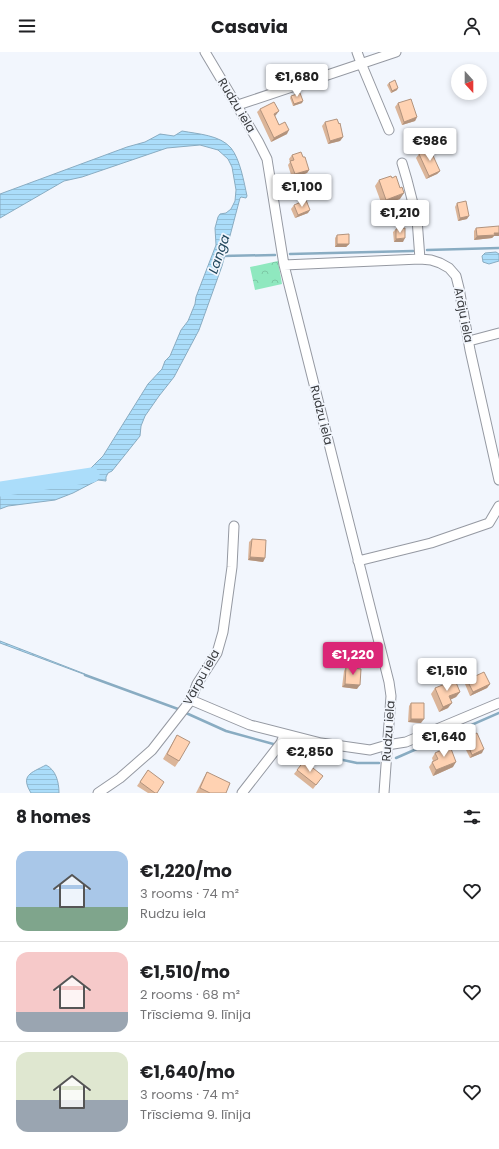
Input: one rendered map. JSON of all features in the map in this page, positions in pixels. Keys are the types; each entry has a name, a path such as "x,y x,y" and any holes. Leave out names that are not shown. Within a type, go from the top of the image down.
{"street":[{"name":"Rudzu iela","path":"205,52 264,150 267,160 284,265 389,682 391,696 384,793"},
{"path":"357,52 389,130"},
{"path":"238,105 396,52"},
{"path":"402,163 417,219 420,259"},
{"name":"Arāju iela","path":"284,265 420,259 431,260 449,268 456,276 459,288 499,480"},
{"path":"469,341 499,333"},
{"path":"489,523 499,506"},
{"path":"358,561 431,543 489,523 499,524"},
{"name":"Vārpu iela","path":"98,793 120,778 152,750 191,700 197,684 217,653 223,632 232,567 234,526"},
{"path":"191,700 250,725 321,743 370,750 406,742 499,704"},
{"path":"242,793 281,743 284,734"}],"green space":[{"path":"278,261 282,284 255,290 250,267"}],"water":[{"path":"182,131 202,134 221,140 231,148 239,164 247,196 246,198 240,198 222,266 199,330 174,377 145,416 141,426 140,436 112,471 108,473 106,481 98,480 73,493 55,500 8,506 0,509 0,487 8,490 25,485 31,486 49,482 53,484 58,483 83,474 103,456 148,384 162,369 165,361 170,356 181,330 188,321 216,245 215,228 218,217 220,214 226,213 231,209 235,201 236,190 232,167 228,159 218,150 200,145 167,148 82,177 64,181 0,218 0,194 127,147 145,142 160,134 174,136"},
{"path":"496,252 499,254 499,261 489,264 483,262 482,256 485,253"},
{"path":"0,641 85,674 86,675 0,643"},
{"path":"46,765 55,773 59,793 31,793 28,787 27,778 29,775"}],"building":[{"path":"395,80 398,88 392,91 389,83"},
{"path":"300,93 303,101 294,104 291,96"},
{"path":"411,99 417,117 404,122 398,103"},
{"path":"274,102 279,111 274,114 279,125 285,122 289,130 274,138 260,109"},
{"path":"337,119 339,124 340,123 343,137 330,141 325,122"},
{"path":"430,149 440,171 429,176 419,154"},
{"path":"301,152 303,157 305,157 309,170 295,174 290,161 294,160 292,155"},
{"path":"391,176 392,178 396,176 400,188 402,187 404,193 386,200 379,180"},
{"path":"306,200 310,210 298,215 294,205"},
{"path":"466,201 469,216 460,218 457,203"},
{"path":"499,226 499,233 494,233 495,235 477,236 476,228"},
{"path":"405,228 405,238 396,239 396,229"},
{"path":"349,234 349,244 337,244 337,235"},
{"path":"252,539 266,540 265,558 250,557"},
{"path":"346,667 361,669 360,685 345,684"},
{"path":"484,672 490,684 473,692 467,680"},
{"path":"455,680 460,692 449,696 452,703 443,707 435,688"},
{"path":"411,703 424,703 424,719 411,719"},
{"path":"477,733 484,749 472,755 465,738"},
{"path":"177,735 190,742 179,761 167,754"},
{"path":"450,746 456,762 436,770 432,762 438,759 435,753"},
{"path":"304,761 323,776 316,785 297,770"},
{"path":"148,770 164,782 157,793 140,782"},
{"path":"207,772 230,783 226,793 210,793 200,788"}],"waterway":[{"path":"427,250 499,248"},
{"path":"290,254 413,251"},
{"path":"222,256 275,255"},
{"name":"Langa","path":"0,489 92,475"},
{"path":"85,675 178,709"},
{"path":"186,713 226,731 277,745"},
{"path":"396,758 499,713"},
{"path":"291,749 357,763 379,763"}]}
